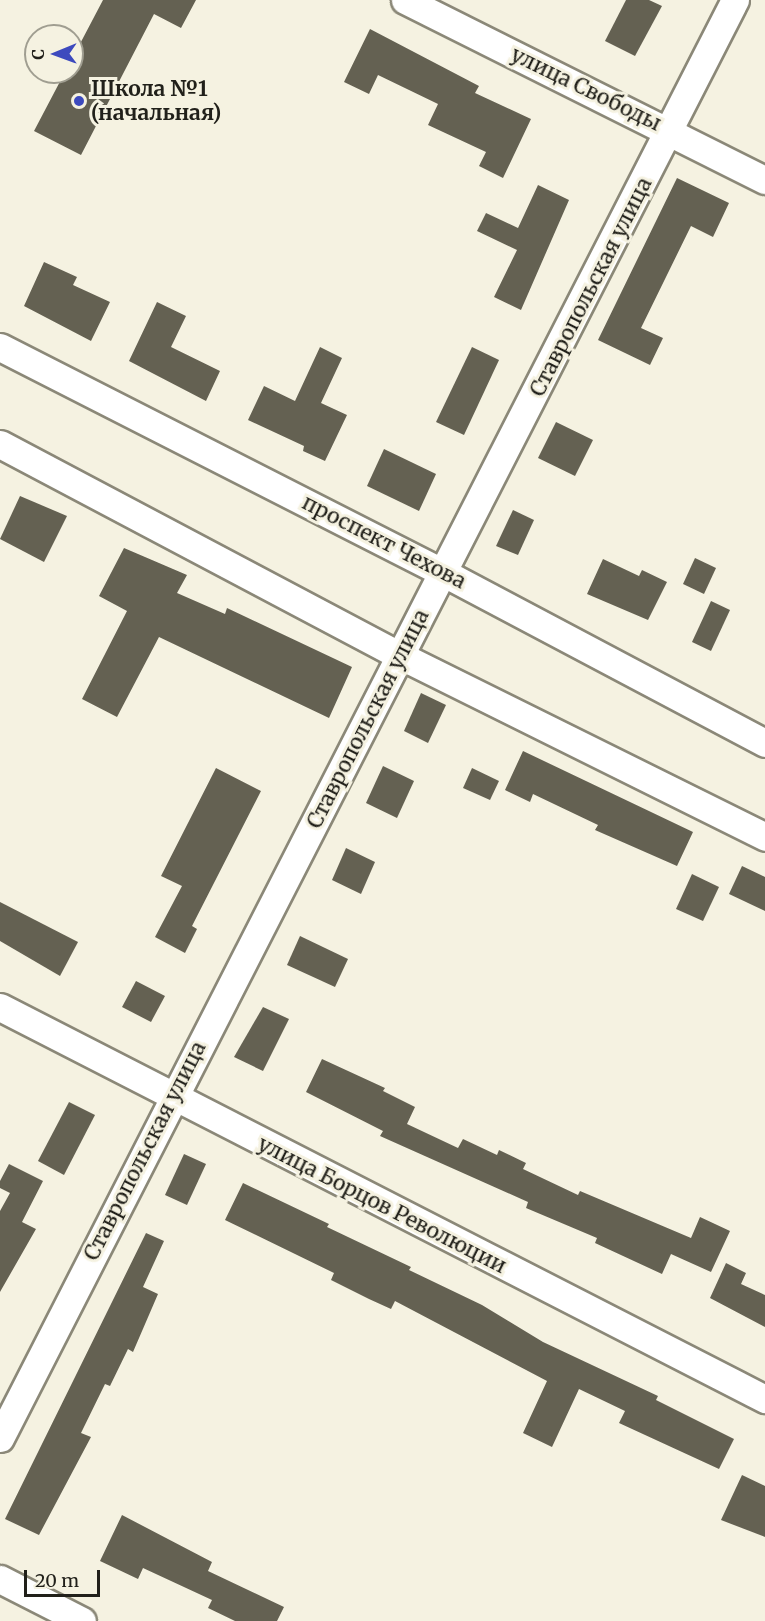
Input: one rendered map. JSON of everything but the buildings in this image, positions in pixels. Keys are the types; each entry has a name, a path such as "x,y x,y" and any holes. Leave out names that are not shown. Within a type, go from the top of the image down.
{"street":[{"name":"улица Свободы","path":"405,0 765,180"},
{"name":"Ставропольская улица","path":"0,1438 171,1098 444,573 735,0"},
{"name":"проспект Чехова","path":"0,347 444,573 765,743"},
{"path":"0,444 401,656 765,837"},
{"name":"улица Борцов Революции","path":"0,1007 171,1098 765,1399"},
{"path":"0,1579 82,1621"}],"place":[{"name":"Школа №1 (начальная)","path":"79,101"}]}
